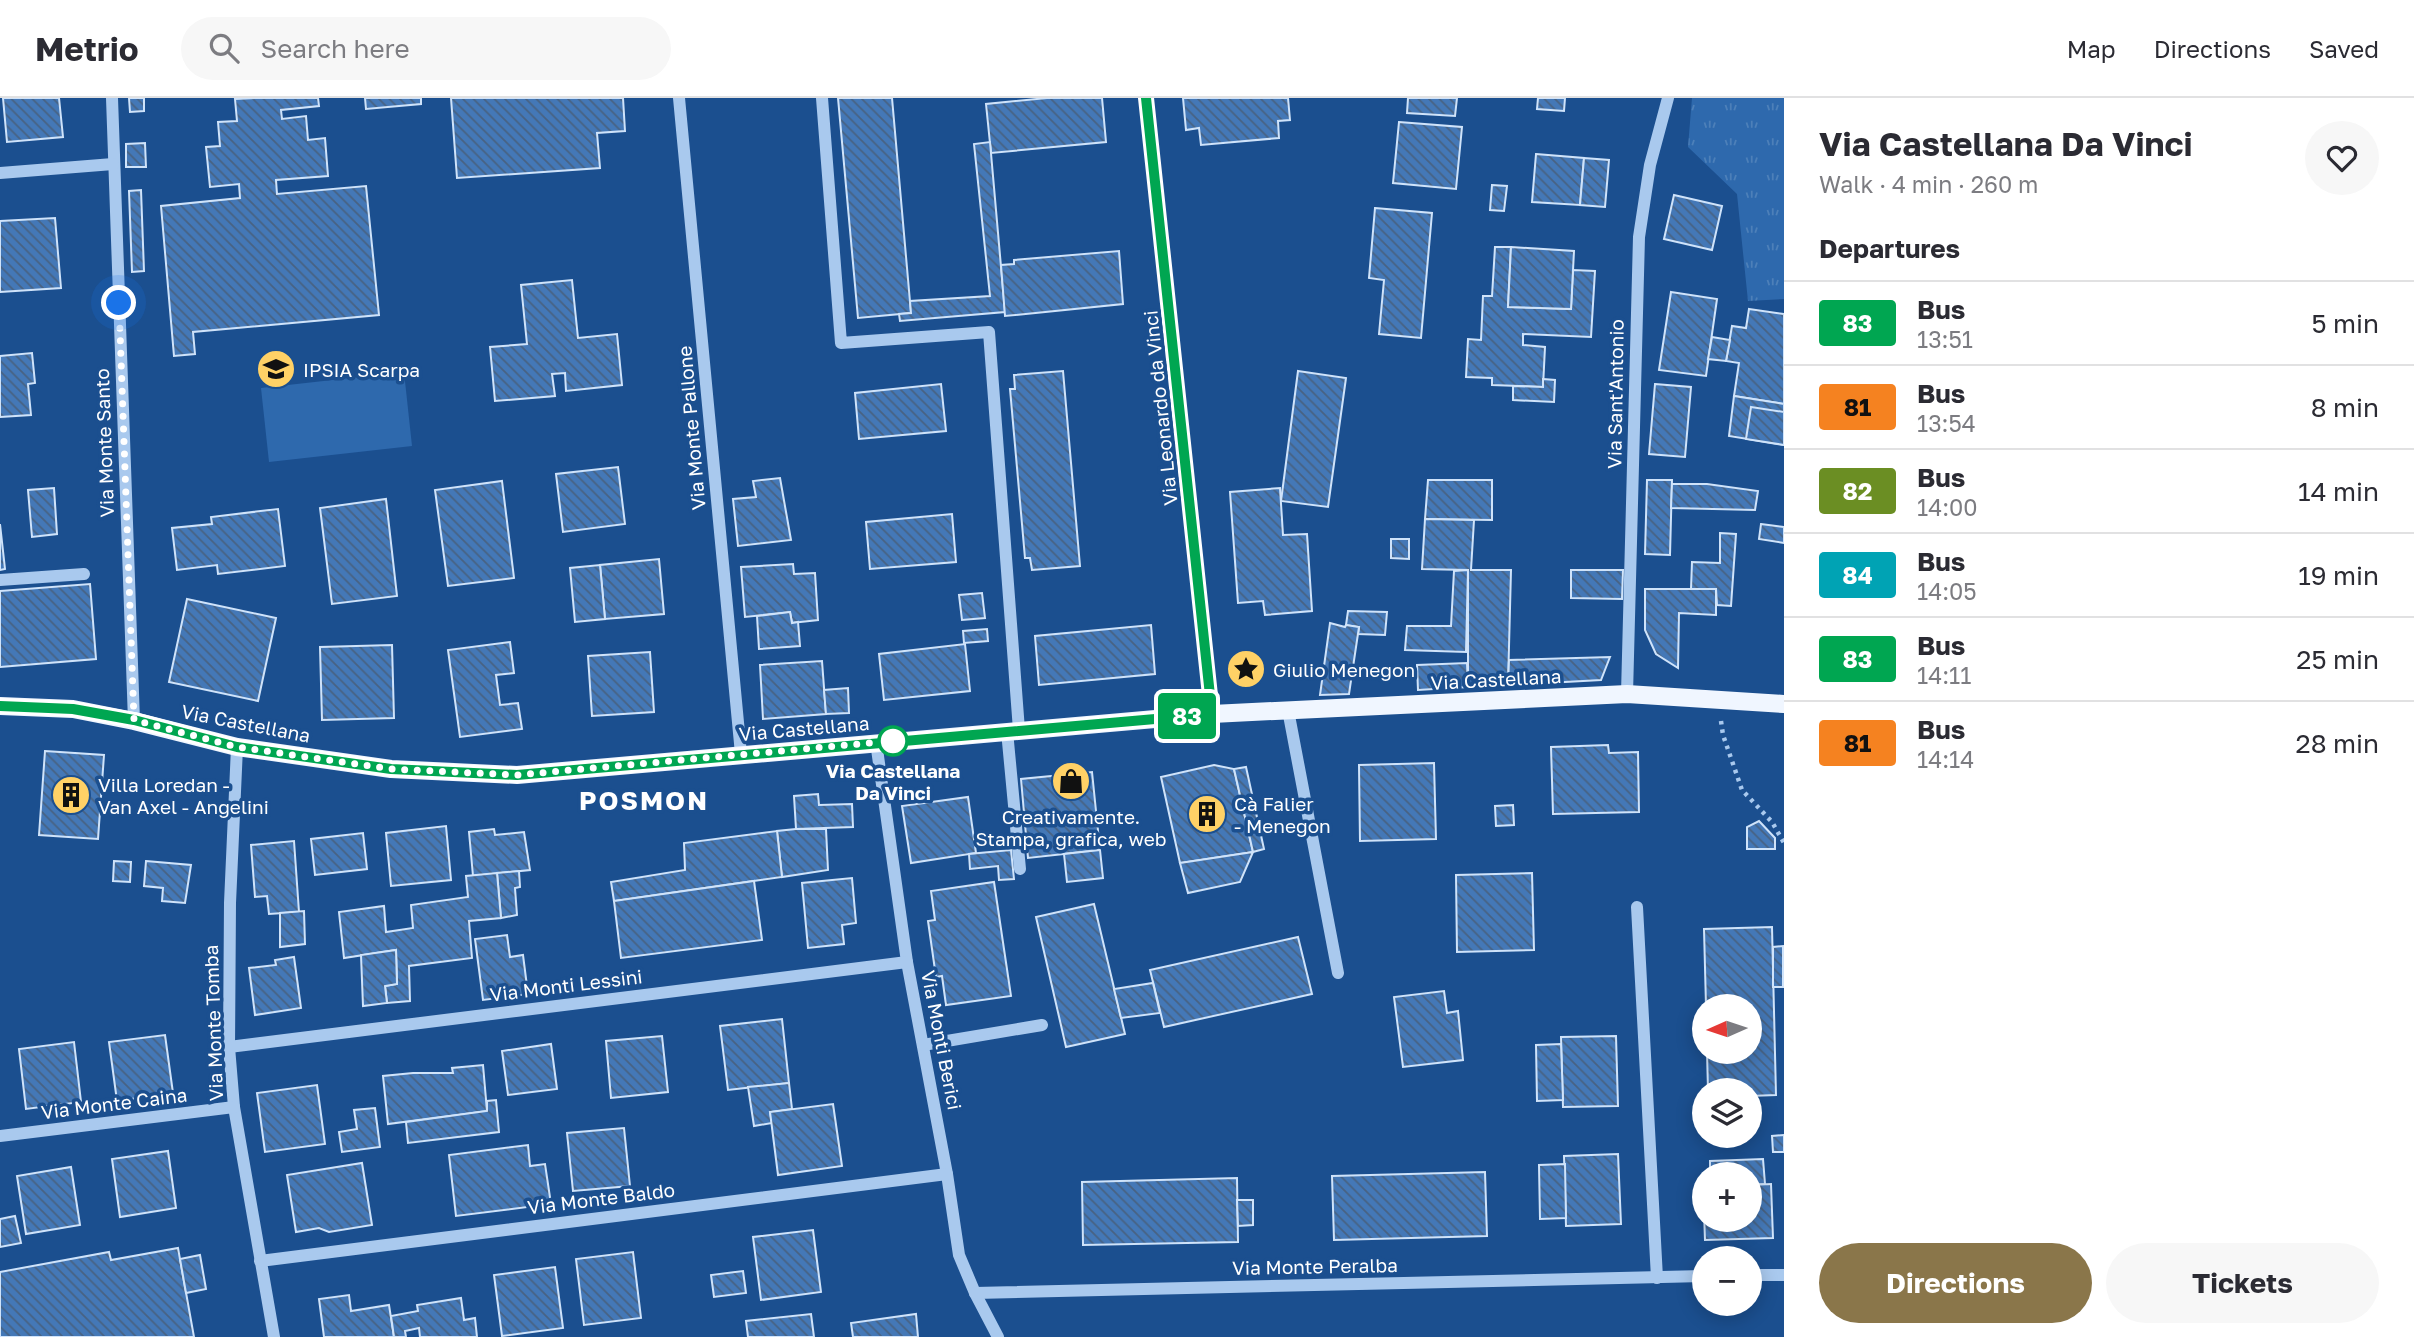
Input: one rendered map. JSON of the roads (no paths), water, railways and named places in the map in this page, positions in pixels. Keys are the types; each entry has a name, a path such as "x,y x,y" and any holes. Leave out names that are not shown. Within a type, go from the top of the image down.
{"main road":[{"name":"Via Castellana","path":"0,706 73,709 134,720 237,747 391,769 517,775 1212,714 1627,694 1784,704"}],"street":[{"name":"Via Monte Santo","path":"112,98 134,720"},
{"name":"Via Monte Pallone","path":"679,98 741,754"},
{"path":"822,98 841,343 989,332 1020,869"},
{"name":"Via Leonardo da Vinci","path":"1146,98 1212,714"},
{"name":"Via Sant'Antonio","path":"1627,694 1639,237 1650,165 1668,98"},
{"path":"0,173 113,164"},
{"path":"0,580 84,574"},
{"path":"1288,710 1338,973"},
{"name":"Via Monti Berici","path":"876,742 907,962 947,1174 959,1255 998,1337"},
{"name":"Via Monte Tomba","path":"237,747 230,903 229,1047 234,1107 274,1337"},
{"path":"1637,907 1657,1278"},
{"name":"Via Monti Lessini","path":"229,1047 907,962"},
{"path":"923,1045 1042,1025"},
{"name":"Via Monte Caina","path":"0,1136 234,1107"},
{"name":"Via Monte Baldo","path":"260,1261 947,1174"},
{"path":"1762,1275 1784,1275"},
{"name":"Via Monte Peralba","path":"975,1293 1692,1277"}],"place":[{"name":"IPSIA Scarpa","path":"276,369"},
{"name":"Giulio Menegon","path":"1246,669"},
{"name":"Via Castellana Da Vinci","path":"893,741"},
{"name":"Creativamente. Stampa, grafica, web","path":"1071,781"},
{"name":"Villa Loredan - Van Axel - Angelini","path":"71,795"},
{"name":"Cà Falier - Menegon","path":"1207,814"}],"district":[{"name":"POSMON","path":"644,800"}]}
